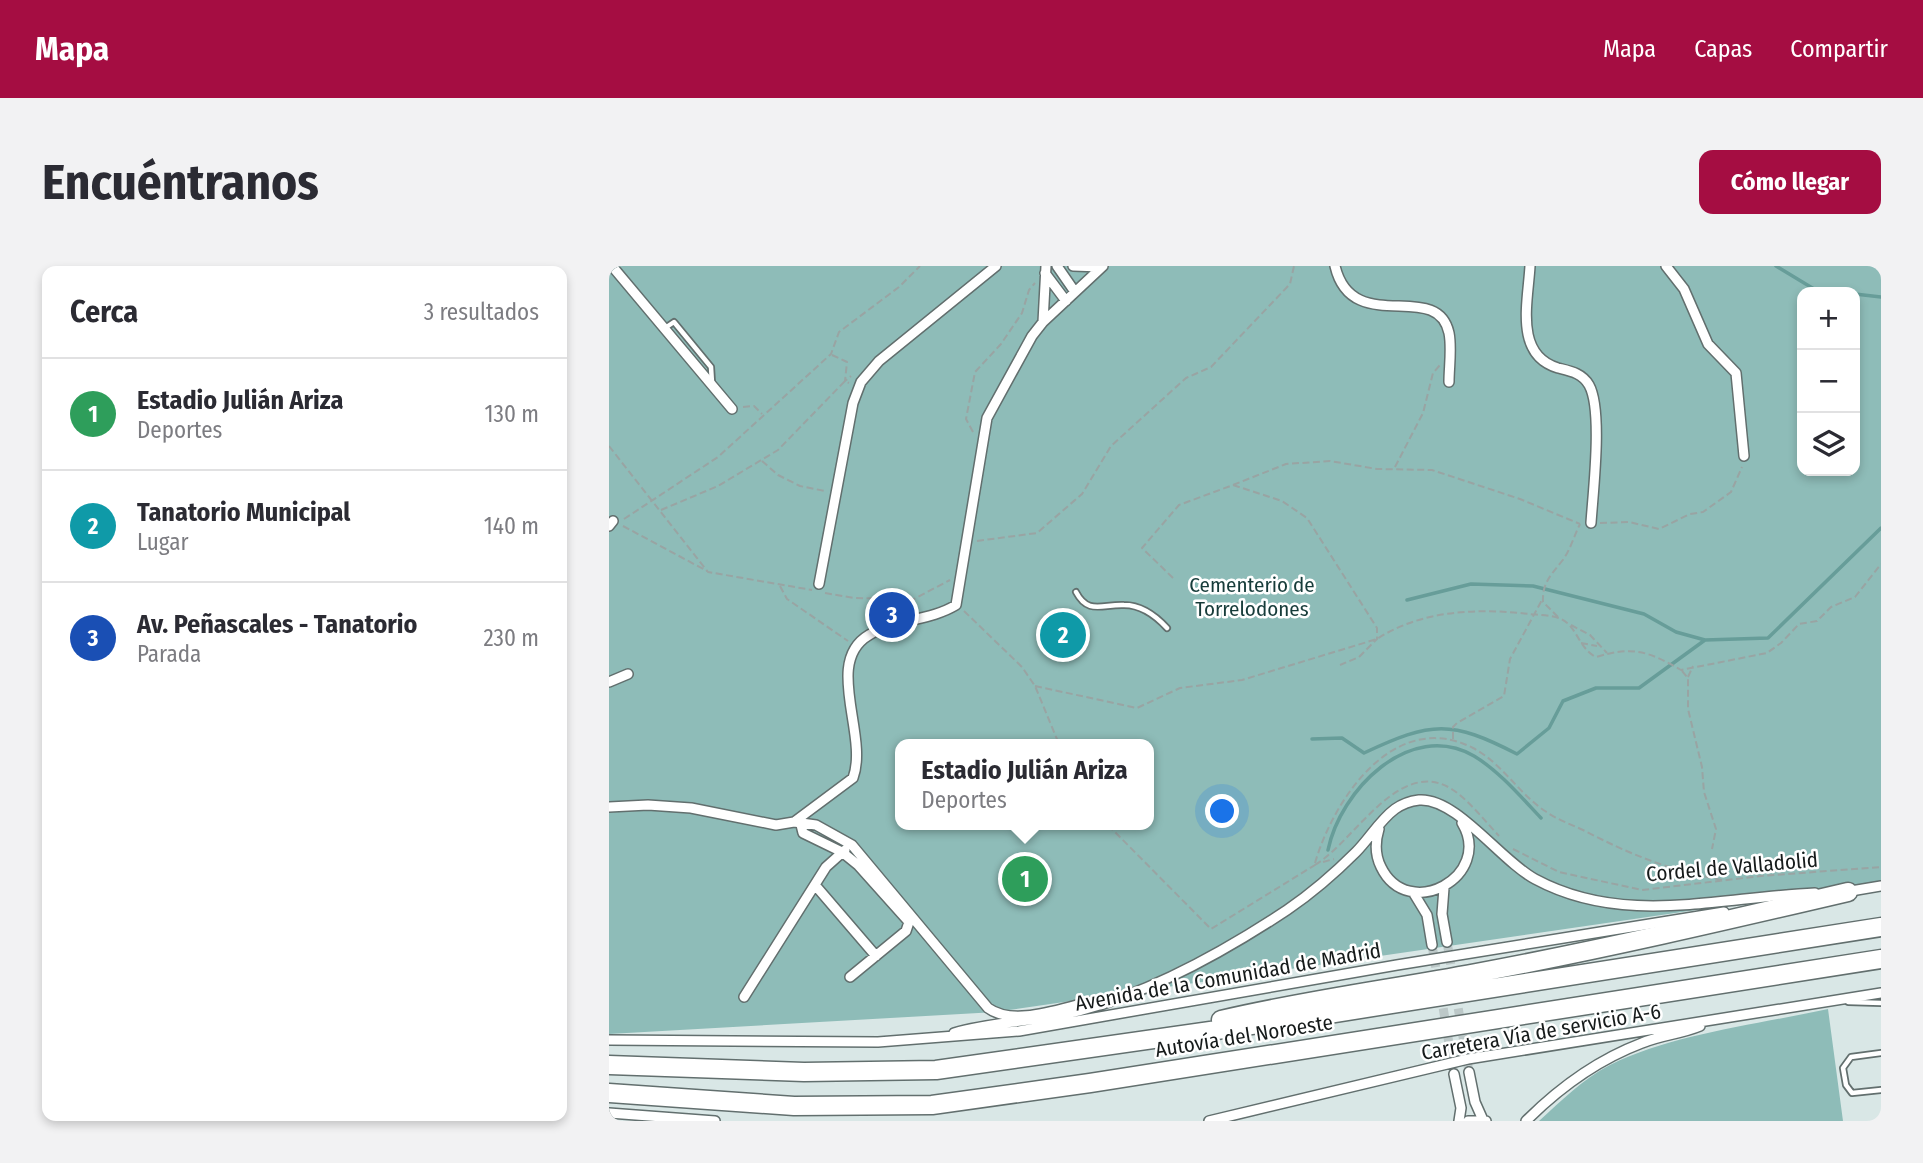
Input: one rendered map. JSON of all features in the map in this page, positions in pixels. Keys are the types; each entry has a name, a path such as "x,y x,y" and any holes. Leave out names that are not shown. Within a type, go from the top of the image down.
{"highway":[{"path":"1104,1048 1264,1009 1477,973 1701,927 1848,892"},
{"name":"Autovía del Noroeste","path":"609,1065 804,1072 936,1070 1104,1048 1881,927"},
{"name":"Autovía del Noroeste","path":"609,1093 794,1106 932,1105 1143,1075 1881,959"}],"street":[{"path":"819,584 858,387 866,374 996,266"},
{"path":"1057,266 1075,292"},
{"path":"1073,266 1102,267"},
{"path":"1335,266 1339,280 1356,299 1378,307 1417,306 1439,316 1449,335 1449,383"},
{"path":"1530,266 1527,334 1530,347 1545,364 1577,373 1585,379 1595,402 1591,523"},
{"path":"1666,266 1684,289 1708,344 1736,373 1744,456"},
{"path":"798,824 853,778 858,765 848,681 848,661 855,646 870,634 959,607 965,543 987,418 1025,347 1043,322 1102,267"},
{"path":"617,268 732,409"},
{"path":"1045,269 1066,301"},
{"path":"1043,322 1045,269"},
{"path":"609,682 628,674"},
{"path":"934,1039 968,1029 1070,1013 1187,969 1240,942 1325,881 1397,807 1419,800 1441,804 1510,863 1533,878 1591,901 1657,908 1702,905 1771,895 1848,892 1881,886"},
{"path":"609,807 669,806 776,825 816,825 852,845 988,1008 997,1014 1018,1016 1119,996"},
{"path":"1381,824 1376,848 1383,872 1391,881 1412,892 1434,892 1444,888 1461,872 1469,851 1465,828 1459,818"},
{"path":"798,824 803,833 842,852 858,865 909,922 905,932 850,977"},
{"path":"744,997 826,867 852,845"},
{"path":"815,885 876,956"},
{"path":"1444,888 1442,914 1447,942"},
{"path":"1412,892 1427,915 1432,945"},
{"name":"Avenida de la Comunidad de Madrid","path":"609,1040 878,1042 934,1039 1079,1022 1384,967 1848,892"},
{"name":"Carretera Vía de servicio A-6","path":"1209,1121 1468,1059 1881,993"},
{"path":"1526,1121 1573,1079 1593,1066 1645,1041 1691,1030 1712,1020"},
{"path":"1468,1121 1485,1120 1475,1102 1469,1072"},
{"path":"1454,1074 1461,1108 1459,1121"},
{"path":"609,1113 715,1121"},
{"path":"636,1115 656,1121"}],"lane":[{"path":"1076,592 1086,606 1095,609 1125,604 1140,608 1156,616 1167,628"},
{"path":"1826,1002 1881,1003"},
{"path":"1881,1053 1851,1057 1843,1068 1846,1086 1852,1093 1881,1090"}],"path":[{"path":"611,524 630,517 718,457 831,354 839,332 899,288 921,266"},
{"path":"965,543 1037,533 1082,495 1111,446 1186,378 1211,367 1290,284 1294,266"},
{"path":"977,437 966,419 975,372 1001,344 1022,313 1029,290 1038,281"},
{"path":"831,354 847,362 845,381"},
{"path":"1395,468 1423,414 1433,373 1449,358"},
{"path":"660,510 718,486 762,461 778,450 845,381 860,369 866,374"},
{"path":"845,381 858,387"},
{"path":"732,409 754,406 763,415"},
{"path":"609,446 708,572"},
{"path":"1591,523 1629,522 1659,529 1690,514 1703,512 1731,492 1741,472 1744,456"},
{"path":"762,461 778,475 800,486 836,495"},
{"path":"1173,578 1142,548 1179,505 1286,464 1330,461 1377,469 1431,470 1520,499 1580,524 1562,561 1550,572 1543,598 1510,659 1504,696 1457,723 1453,727 1453,739"},
{"path":"1233,485 1282,501 1307,518 1377,628 1377,639"},
{"path":"611,524 708,572 853,598 913,599 951,579 955,582"},
{"path":"1681,670 1767,653 1799,624 1817,621 1831,607 1855,597 1876,567 1881,565"},
{"path":"780,585 787,599 855,646"},
{"path":"1543,598 1549,610 1590,635 1598,646 1609,653"},
{"path":"959,607 1022,667 1035,686 1057,739"},
{"path":"1340,665 1359,657 1377,639 1394,628 1434,617 1480,610 1559,618"},
{"path":"1570,625 1588,653 1596,657 1621,650 1651,653 1681,670 1688,678"},
{"path":"1035,686 1137,708 1180,688 1242,680 1377,639"},
{"path":"1580,643 1598,646"},
{"path":"1693,666 1688,678 1688,709 1702,767 1703,792 1716,829 1713,849"},
{"path":"1315,865 1321,844 1365,771 1383,754 1402,744 1427,739 1453,739 1495,763 1544,810 1638,858 1727,881"},
{"path":"1113,830 1211,929 1332,855 1388,796 1402,787 1421,782 1443,785 1460,794 1500,837"},
{"name":"Cordel de Valladolid","path":"1509,846 1559,872 1641,890 1881,867"}],"green space":[{"name":"Cementerio de Torrelodones","path":"609,266 1881,266 1881,883 996,1012 609,1034"},
{"path":"1828,1009 1843,1121 1539,1121 1591,1077 1634,1054 1717,1031"}],"waterway":[{"path":"1776,266 1811,287"},
{"path":"1860,295 1881,297"},
{"path":"1312,739 1342,738 1364,753 1387,742 1425,730 1458,730 1517,754 1549,728 1563,701 1596,688 1639,688 1705,640 1768,638 1881,528"},
{"path":"1407,600 1471,584 1533,586 1644,614 1676,632 1705,640"},
{"path":"1328,850 1335,828 1347,805 1362,785 1381,767 1402,754 1425,747 1450,747 1474,756 1501,777 1541,818"}],"tunnel":[{"path":"1447,942 1469,1072"},
{"path":"1432,945 1438,981"},
{"path":"1441,995 1454,1074"}],"place":[{"name":"Av. Peñascales - Tanatorio","path":"892,615"},
{"name":"Tanatorio Municipal","path":"1063,635"},
{"name":"Estadio Julián Ariza","path":"1025,879"}]}
